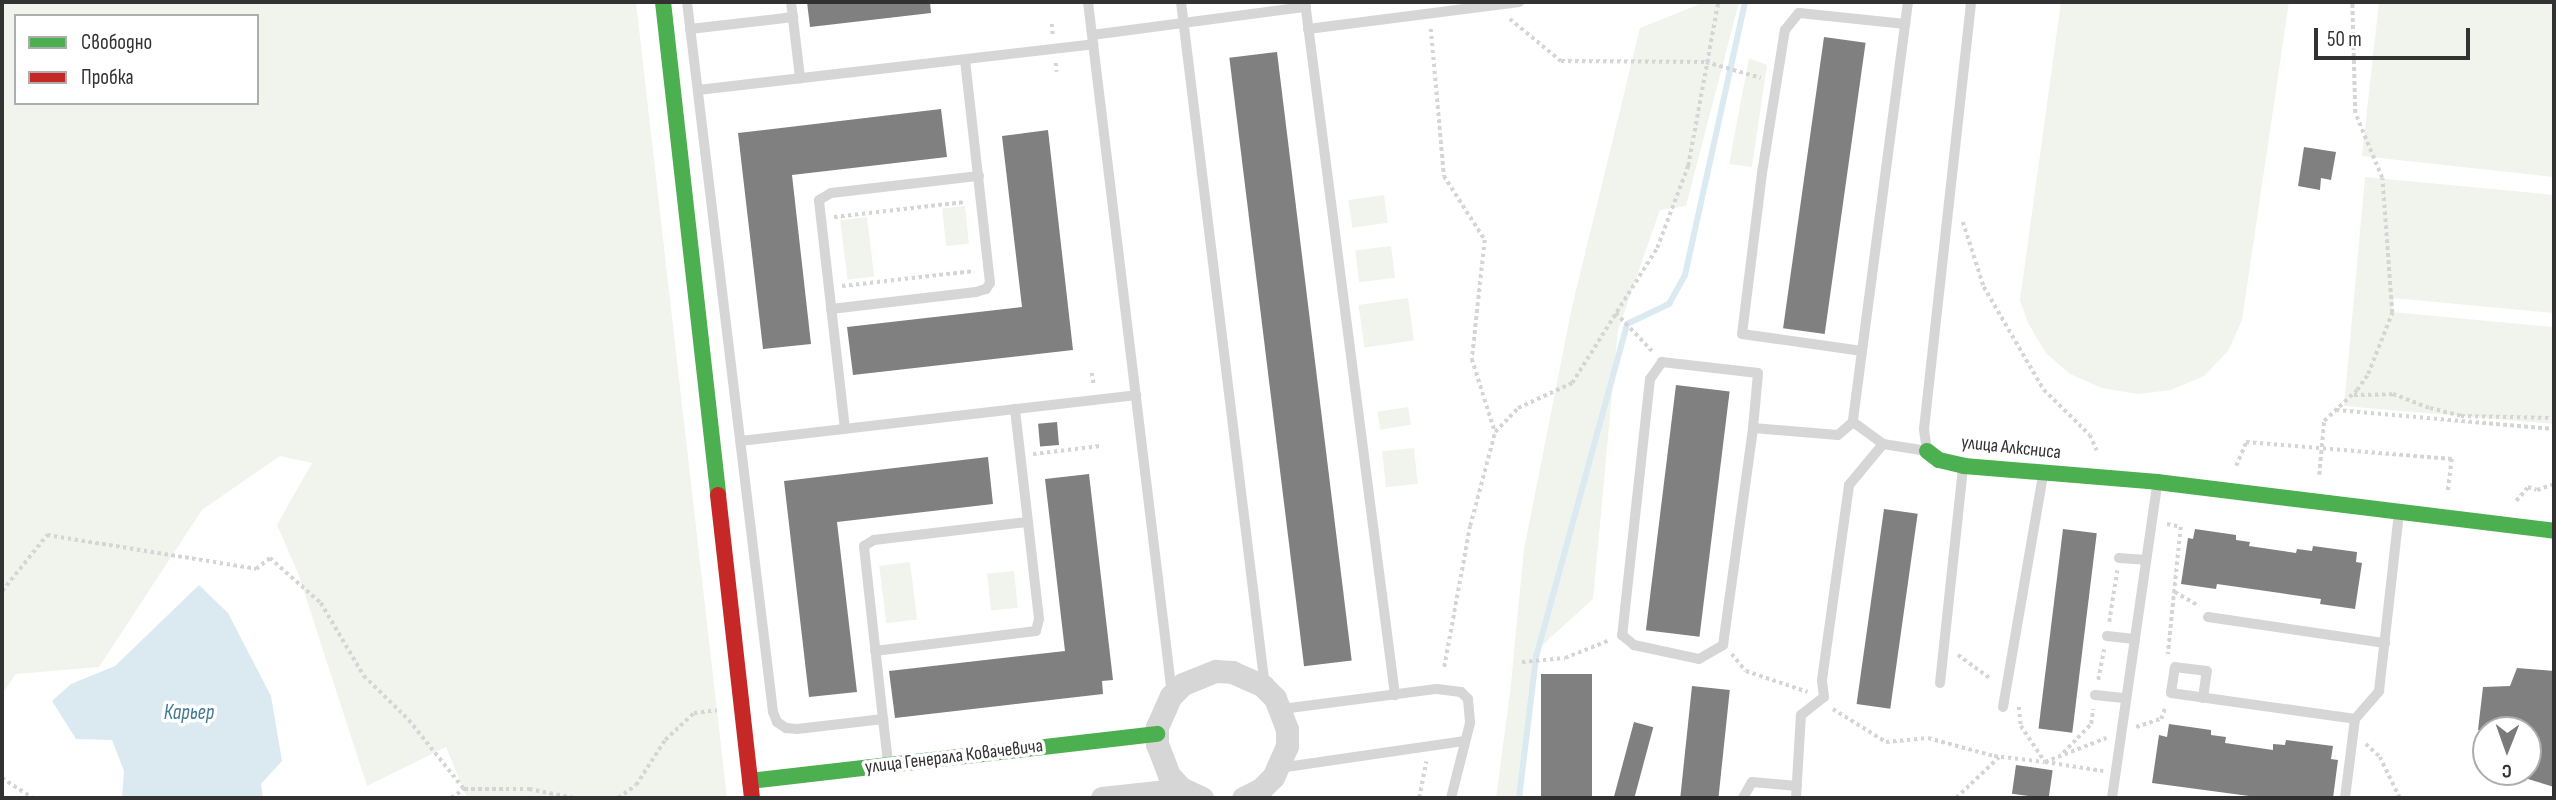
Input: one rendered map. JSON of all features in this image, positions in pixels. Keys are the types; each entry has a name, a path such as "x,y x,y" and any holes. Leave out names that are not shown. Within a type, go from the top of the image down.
{"street":[{"path":"663,2 752,798"},
{"name":"улица Алксниса","path":"1927,451 1939,460 1964,466 2157,482 2554,531"},
{"path":"1192,793 1170,775 1161,761 1157,734 1162,710 1172,694 1191,680 1215,671 1248,677 1265,687 1282,709 1287,729 1287,746 1279,768 1261,789 1243,798"},
{"name":"улица Генерала Ковачевича","path":"750,780 1157,734"},
{"path":"785,798 788,788 798,775"},
{"path":"1102,798 1192,793"}],"lane":[{"path":"687,2 773,712 778,722 786,729 883,719"},
{"path":"791,2 800,78"},
{"path":"1088,2 1172,694"},
{"path":"1181,2 1265,687"},
{"path":"1308,29 1519,2"},
{"path":"1753,428 1838,435 1853,422 1908,2"},
{"path":"1927,451 1924,429 1971,2"},
{"path":"698,90 965,59 1305,5 1395,695"},
{"path":"1862,351 1742,334 1785,30 1800,7 1905,24"},
{"path":"690,29 793,17"},
{"path":"831,309 976,292 986,289 990,283 965,59"},
{"path":"845,429 819,200 824,195 979,176"},
{"path":"1662,362 1758,373 1723,645 1699,659 1634,645 1622,635 1650,379 1662,362"},
{"path":"740,441 1136,395"},
{"path":"875,650 1036,631 1039,619 1015,409"},
{"name":"улица Алксниса","path":"1853,422 1883,444 1927,451"},
{"path":"1796,798 1797,730 1801,715 1824,697 1822,680 1849,485 1883,444"},
{"path":"1940,683 1964,466"},
{"path":"2003,707 2043,472"},
{"path":"2112,798 2157,482"},
{"path":"2345,798 2355,719 2379,691 2400,512"},
{"path":"888,765 863,552 867,542 1028,522"},
{"path":"2119,558 2146,560"},
{"path":"2208,617 2385,643"},
{"path":"2107,636 2134,639"},
{"path":"2203,698 2207,671 2175,667 2171,693 2203,698 2355,719"},
{"path":"1282,709 1449,689 1461,692 1468,699 1471,711 1451,798"},
{"path":"2095,695 2126,698"},
{"path":"1279,768 1465,741"},
{"path":"1743,798 1752,782 1797,786"}],"path":[{"path":"1444,667 1470,526 1495,432 1518,408 1572,383 1657,248 1688,166 1718,2"},
{"path":"2316,502 2324,421 2352,395 2368,374 2392,313 2382,178 2355,113 2351,61 2352,2"},
{"path":"1494,5 1560,61 1706,62 1718,68 1777,82"},
{"path":"1430,13 1444,176 1485,240 1472,359 1495,432"},
{"path":"1056,61 1057,72"},
{"path":"821,219 981,200"},
{"path":"1960,210 1984,287 2044,390 2090,435 2109,478"},
{"path":"828,287 989,269"},
{"path":"1616,313 1662,362"},
{"path":"1092,373 1094,390"},
{"path":"2352,395 2393,394 2461,416 2554,418"},
{"path":"2336,410 2554,429"},
{"path":"2246,442 2452,459 2446,518"},
{"path":"1020,455 1101,446"},
{"path":"2151,522 2181,527 2168,656"},
{"path":"2,592 47,535 256,569 270,558 321,603 364,677 409,720 464,789"},
{"path":"2061,756 2091,724 2119,558"},
{"path":"1522,662 1565,658 1622,635"},
{"path":"1723,645 1746,671 1824,697 1835,712 1886,742 1928,738 1999,757 2115,773"},
{"path":"2161,719 2171,693"},
{"path":"2161,719 2162,706"},
{"path":"618,798 636,785 666,740 694,713 742,708"},
{"path":"2045,762 2161,719"},
{"path":"2353,732 2380,757 2400,798"},
{"path":"1419,798 1429,746"},
{"path":"1956,798 1999,757"},
{"path":"2,778 33,798"},
{"path":"451,798 464,789 529,789 573,798"}],"shaded area":[{"path":"2,2 636,2 727,798 467,798 446,747 367,786 298,573 277,525 312,463 280,456 202,510 99,667 16,674 2,694"},
{"path":"1705,2 1739,2 1686,206 1660,210 1618,330 1593,599 1538,649 1517,798 1496,798 1510,693 1524,549 1572,307 1640,28"},
{"path":"2061,2 2289,2 2242,320 2228,351 2204,376 2171,390 2138,394 2102,388 2070,374 2046,353 2028,323 2020,300"},
{"path":"2379,2 2554,2 2554,177 2362,156"},
{"path":"1749,58 1767,65 1752,167 1729,164"},
{"path":"2365,177 2554,195 2554,313 2394,298 2392,312 2554,327 2554,424 2344,406"},
{"path":"1384,195 1388,223 1352,228 1348,200"},
{"path":"965,206 969,244 946,246 942,208"},
{"path":"867,217 874,277 848,280 840,220"},
{"path":"1391,246 1395,278 1359,282 1355,250"},
{"path":"1408,298 1414,341 1364,348 1358,305"},
{"path":"1408,407 1411,425 1380,430 1377,412"},
{"path":"1414,448 1418,484 1386,487 1382,451"},
{"path":"910,562 917,620 886,623 879,566"},
{"path":"1014,571 1018,608 991,611 987,574"}],"water":[{"name":"Карьер","path":"199,585 228,613 271,696 282,761 261,784 263,798 122,798 124,771 112,740 76,739 52,701 71,684 115,666"}],"building":[{"path":"807,2 930,2 931,13 810,27"},
{"path":"1824,37 1866,43 1825,334 1783,328"},
{"path":"1277,52 1352,660 1304,666 1229,58"},
{"path":"941,109 947,157 792,175 811,344 763,349 738,133"},
{"path":"1048,130 1073,350 853,375 847,327 1022,307 1002,136"},
{"path":"2304,147 2336,152 2331,180 2321,178 2320,190 2298,186"},
{"path":"1676,385 1730,392 1699,637 1646,630"},
{"path":"1057,422 1059,445 1040,447 1038,424"},
{"path":"988,457 993,504 837,522 857,692 809,697 784,481"},
{"path":"1089,474 1113,680 1102,681 1103,694 895,718 889,671 1065,651 1045,479"},
{"path":"1884,509 1918,514 1890,709 1857,704"},
{"path":"2063,529 2097,533 2072,733 2039,729"},
{"path":"2195,529 2236,535 2236,540 2250,542 2249,546 2296,553 2297,549 2312,551 2313,546 2357,552 2356,562 2362,563 2355,609 2320,604 2321,599 2280,593 2217,584 2216,589 2181,584 2188,538 2193,539"},
{"path":"2517,668 2554,671 2554,787 2542,783 2542,716 2480,716 2483,687 2510,686"},
{"path":"1541,674 1592,674 1592,798 1541,798"},
{"path":"1692,686 1730,690 1718,798 1680,798"},
{"path":"1634,722 1653,727 1634,798 1614,797"},
{"path":"2169,724 2211,730 2211,735 2226,737 2225,743 2273,750 2273,744 2285,745 2286,740 2333,746 2331,759 2338,760 2333,798 2264,798 2152,783 2159,735 2167,737"},
{"path":"2016,765 2053,770 2049,798 2012,794"}],"waterway":[{"path":"1519,798 1536,657 1627,324 1669,304 1685,275 1745,2"}],"traffic: fast":[{"path":"663,2 718,495"},
{"path":"1927,451 1939,460 1964,466 2157,482 2554,531"},
{"path":"750,781 1157,734"}],"traffic: jam":[{"path":"718,495 752,798"}]}
